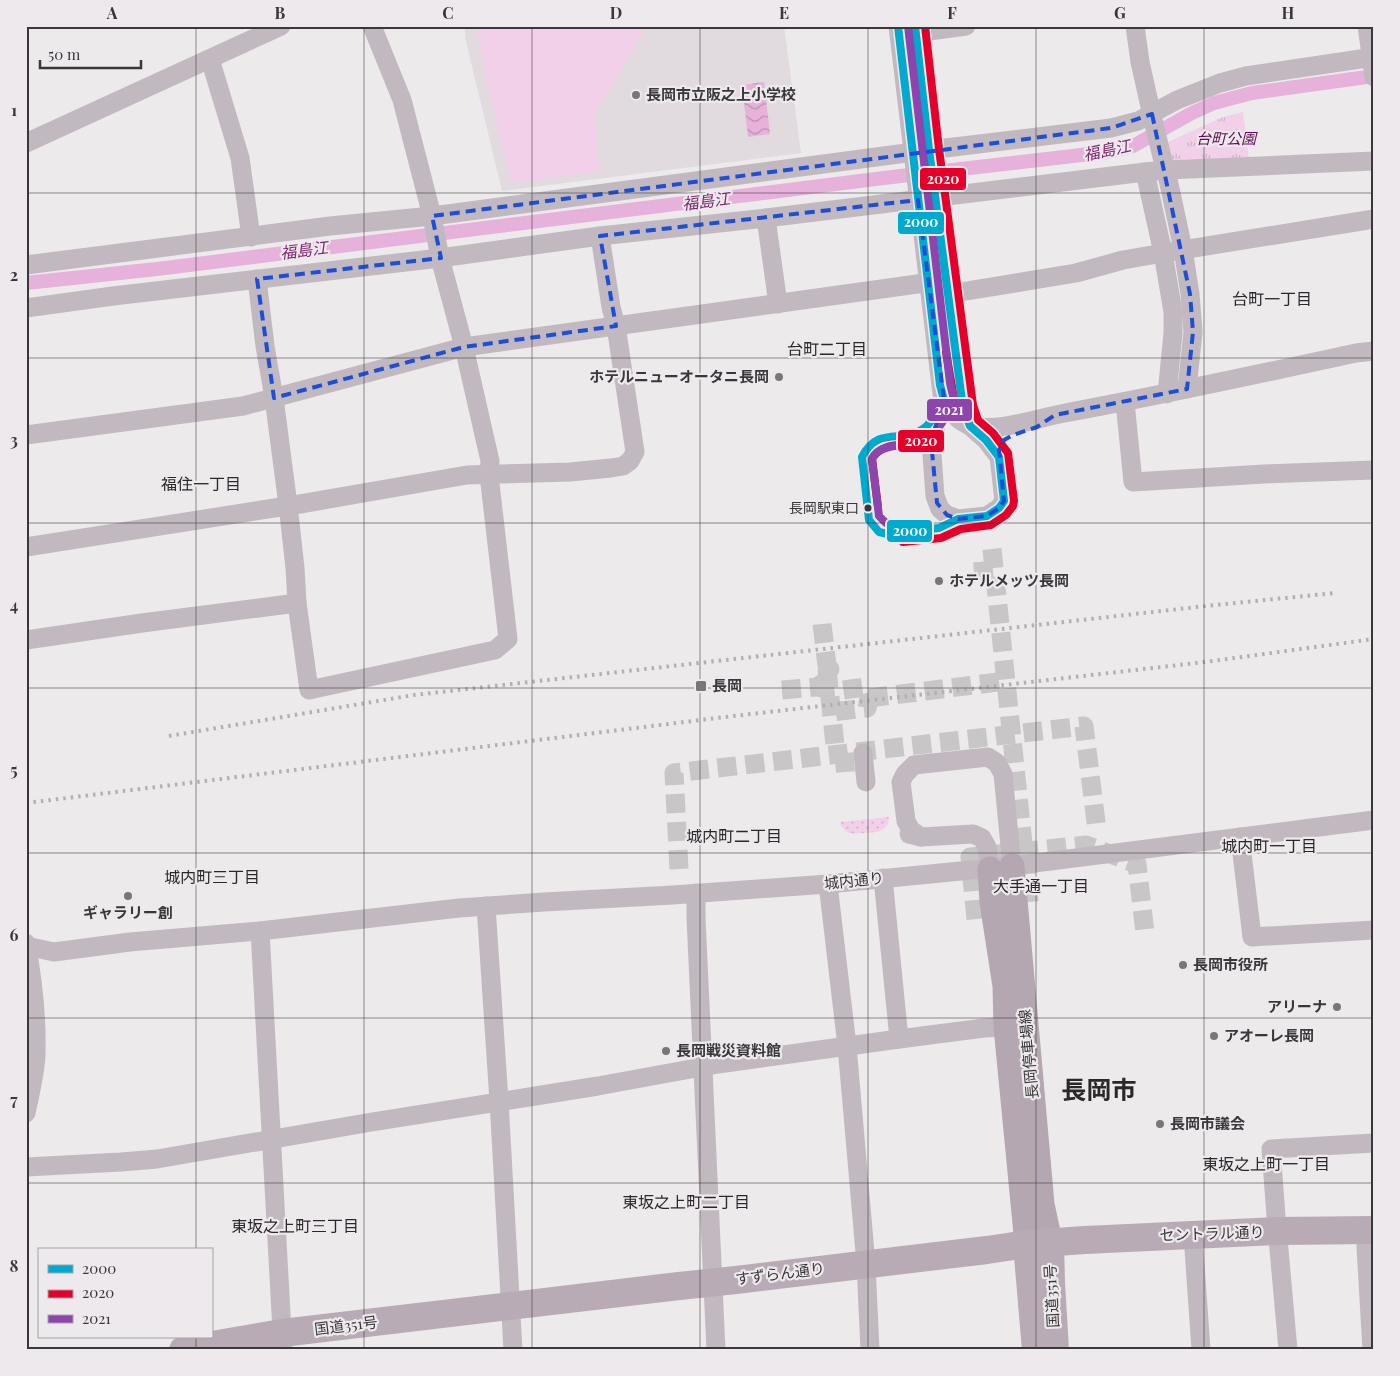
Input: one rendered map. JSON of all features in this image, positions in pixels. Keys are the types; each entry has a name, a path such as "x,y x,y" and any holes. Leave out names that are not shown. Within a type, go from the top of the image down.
{"highway":[{"name":"セントラル通り","path":"1038,1243 1278,1231 1369,1230"},
{"name":"すずらん通り","path":"510,1306 1038,1243"},
{"name":"国道351号","path":"1036,1350 1038,1243"},
{"name":"国道351号","path":"1038,1243 1051,1283 1056,1350"},
{"name":"国道351号","path":"182,1350 283,1341 510,1306"}],"main road":[{"name":"長岡停車場線","path":"1001,868 992,902 1005,986 1006,1027 1038,1243"},
{"name":"長岡停車場線","path":"1001,868 1042,1204 1038,1243"}],"street":[{"path":"26,143 281,26"},
{"path":"257,279 288,505 297,603 309,690 495,650 508,640 489,475 490,461 464,347 402,100 372,26"},
{"path":"898,26 922,156"},
{"path":"966,26 915,30 926,194 940,286 961,398 965,417 970,426"},
{"path":"1135,26 1140,62 1183,249 1190,294 1193,332 1187,389"},
{"path":"26,266 330,226 433,220 922,156 1111,128 1152,117 1185,96 1237,78 1373,63 1367,26"},
{"path":"210,59 240,158 251,237"},
{"path":"26,308 257,279 439,253 766,218 926,194 1145,172 1164,163 1374,161"},
{"path":"1145,172 1173,312 1174,333 1167,394"},
{"path":"766,218 778,304"},
{"path":"26,435 243,406 464,347 778,304 1076,273 1123,260 1183,249 1374,219"},
{"path":"26,547 466,476 570,472 623,466 635,452 600,236"},
{"path":"940,286 940,385 944,400 953,414 986,440 999,457"},
{"path":"970,426 995,427 1167,394 1356,353 1374,351"},
{"path":"944,400 931,441 935,496 940,509 947,515 958,519 986,516 999,508 1004,500 999,457 1000,445 1004,440 1013,435 1037,427 1051,416"},
{"path":"1124,402 1133,482 1374,470"},
{"path":"26,640 142,622 297,603"},
{"path":"862,779 863,753"},
{"path":"988,757 997,763 1003,774 1001,868 982,838 972,834 922,837 911,830 906,821 901,782 905,774 914,765 988,757"},
{"name":"城内通り","path":"26,945 54,952 130,942 260,931 486,906 828,884 1001,868 1374,820"},
{"path":"1240,837 1252,937 1374,930"},
{"path":"883,878 899,1039"},
{"path":"828,884 847,1046 866,1264 870,1350"},
{"path":"696,893 702,1067 716,1350"},
{"path":"486,906 513,1350"},
{"path":"260,931 283,1341"},
{"path":"26,945 34,989 36,1048 32,1087 26,1113"},
{"path":"26,1167 157,1159 702,1067 899,1039 1006,1027"},
{"path":"1288,1350 1272,1149 1374,1143"},
{"path":"1369,1230 1372,1350"},
{"path":"1193,1235 1201,1350"}],"highlighted area":[{"path":"1152,114 1190,294 1193,332 1187,389 1055,415 1037,427 1013,435 1004,440 999,450 1004,501 999,508 987,516 958,519 947,515 937,503 931,456 931,441 944,400 918,200 600,236 616,326 464,347 274,398 257,279 441,258 432,216 1111,128"}],"shaded area":[{"name":"長岡市立阪之上小学校","path":"465,26 784,26 801,153 502,191 465,37"}],"green space":[{"path":"476,26 647,26 594,115 600,171 511,183 489,92"},
{"name":"台町公園","path":"1243,112 1249,159 1172,162 1168,142 1223,117"},
{"path":"889,817 885,828 880,831 857,834 846,831 840,822"}],"water":[{"path":"764,82 770,134 748,137 742,85"}],"waterway":[{"name":"福島江","path":"26,283 157,269 1107,152 1133,146 1214,103 1252,93 1374,76"}],"tunnel":[{"path":"992,549 1030,910"},
{"path":"974,572 994,570"},
{"path":"822,624 827,666 830,669 827,672"},
{"path":"827,669 835,745"},
{"path":"869,698 1006,681"},
{"path":"782,690 817,687 821,684 827,684"},
{"path":"817,687 821,687 829,692 865,687 869,698 867,708 832,712"},
{"path":"679,869 674,773 1084,726 1097,830"},
{"path":"844,753 846,779"},
{"path":"976,919 970,857 1086,845 1137,864 1145,933"}],"railway":[{"path":"169,736 414,695 1334,593"},
{"path":"26,803 725,717 1205,662 1374,639"}],"transit line":[{"name":"2000","path":"898,26 940,385 944,400 923,429 915,433 875,441 868,447 862,457 869,520 879,532 888,534 939,528 958,519 987,516 999,508 1004,501 999,457 986,440 970,426 963,408 929,150 915,26"},
{"name":"2021","path":"901,522 886,523 879,516 872,459 876,453 888,447 917,443 927,439 945,418 954,400 950,383 908,26"},
{"name":"2020","path":"903,542 941,538 961,529 991,525 1006,515 1013,506 1014,501 1008,453 993,433 978,420 973,405 939,149 925,26"},
{"name":"2020","path":"878,507 872,459 876,453 888,447 916,443 926,439 939,427 952,406 954,399 946,352"}],"place":[{"name":"長岡市立阪之上小学校","path":"636,95"},
{"name":"ホテルニューオータニ長岡","path":"779,377"},
{"name":"長岡駅東口","path":"868,508"},
{"name":"ホテルメッツ長岡","path":"939,581"},
{"name":"長岡","path":"701,686"},
{"name":"ギャラリー創","path":"128,896"},
{"name":"長岡市役所","path":"1183,965"},
{"name":"アリーナ","path":"1337,1007"},
{"name":"アオーレ長岡","path":"1214,1036"},
{"name":"長岡戦災資料館","path":"666,1051"},
{"name":"長岡市議会","path":"1160,1124"}],"district":[{"name":"台町一丁目","path":"1272,299"},
{"name":"台町二丁目","path":"827,349"},
{"name":"福住一丁目","path":"201,484"},
{"name":"城内町二丁目","path":"734,836"},
{"name":"城内町一丁目","path":"1269,846"},
{"name":"城内町三丁目","path":"212,877"},
{"name":"大手通一丁目","path":"1041,886"},
{"name":"長岡市","path":"1099,1090"},
{"name":"東坂之上町一丁目","path":"1266,1164"},
{"name":"東坂之上町二丁目","path":"686,1202"},
{"name":"東坂之上町三丁目","path":"295,1226"}]}
